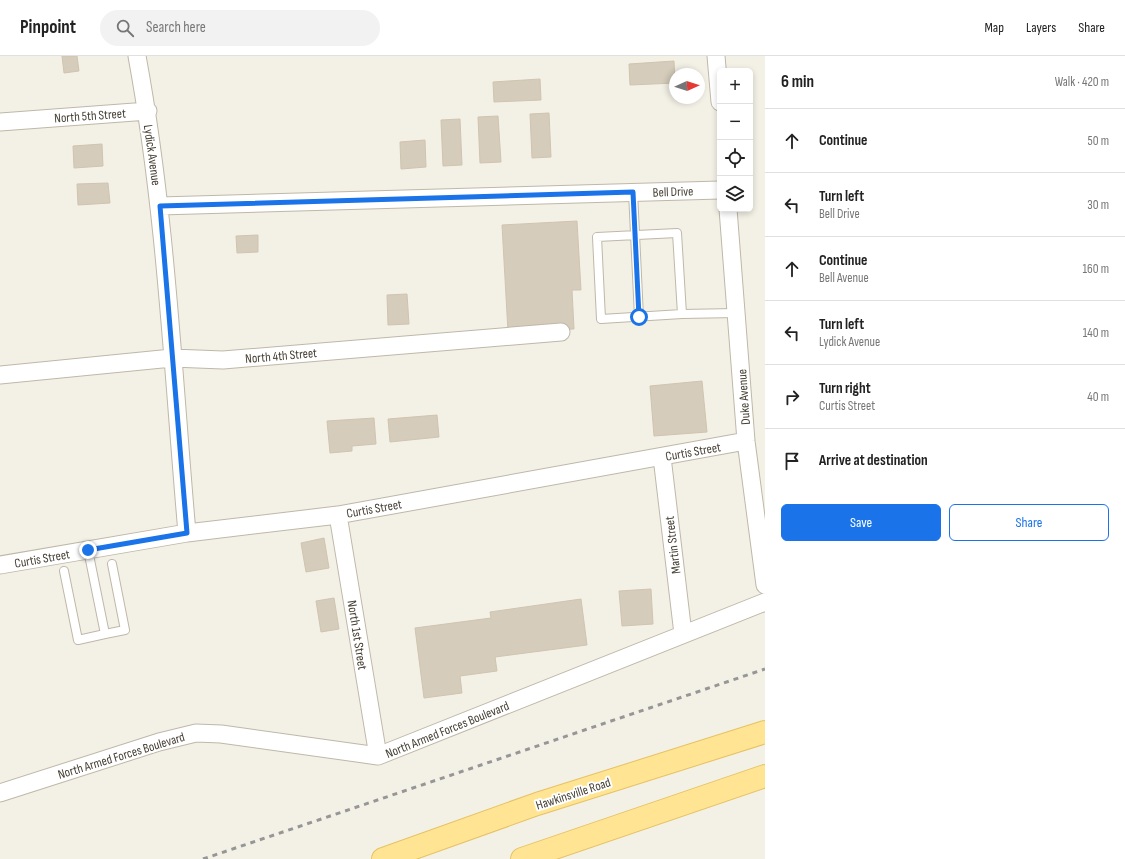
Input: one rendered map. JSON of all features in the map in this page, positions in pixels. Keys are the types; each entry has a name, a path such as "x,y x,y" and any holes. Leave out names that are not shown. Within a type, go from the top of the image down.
{"main road":[{"name":"Hawkinsville Road","path":"383,859 537,804 765,732"},
{"path":"522,859 765,776"}],"street":[{"path":"137,56 148,111"},
{"path":"716,56 717,68"},
{"name":"North 5th Street","path":"0,122 148,111"},
{"name":"Lydick Avenue","path":"148,111 160,206 187,533"},
{"name":"Bell Drive","path":"160,206 717,190"},
{"name":"Duke Avenue","path":"728,212 746,442 765,585"},
{"name":"North 4th Street","path":"0,375 172,358 223,360 561,332"},
{"name":"Curtis Street","path":"0,565 187,533 338,515 746,442"},
{"name":"Martin Street","path":"662,457 683,634"},
{"name":"North 1st Street","path":"338,515 378,756"},
{"name":"North Armed Forces Boulevard","path":"0,793 159,742 196,733 221,734 378,756 765,602"}],"lane":[{"path":"633,192 639,317"},
{"path":"682,314 677,233 597,238 601,319 682,314 736,313"},
{"path":"88,550 105,634"},
{"path":"64,571 78,640 125,630 112,564"}],"building":[{"path":"62,56 77,56 79,71 64,73"},
{"path":"674,61 674,68 669,68 669,83 630,85 629,64"},
{"path":"540,79 541,100 494,102 493,82"},
{"path":"549,113 551,157 532,158 530,114"},
{"path":"498,116 501,162 480,163 478,117"},
{"path":"460,119 462,165 443,166 441,120"},
{"path":"425,140 426,167 401,169 400,142"},
{"path":"102,144 103,166 74,168 73,146"},
{"path":"108,183 110,203 78,205 77,184"},
{"path":"577,221 581,290 572,290 574,329 508,332 502,225"},
{"path":"258,235 258,252 237,253 236,236"},
{"path":"407,294 409,324 388,325 387,295"},
{"path":"702,381 707,432 654,436 650,386"},
{"path":"437,415 439,437 390,442 388,419"},
{"path":"374,418 376,444 352,446 352,451 330,453 327,421"},
{"path":"324,538 329,568 306,572 301,543"},
{"path":"651,589 653,624 622,626 619,591"},
{"path":"334,598 339,629 321,632 316,601"},
{"path":"581,599 587,645 495,657 497,671 460,676 462,693 424,698 415,628 491,618 490,612"}],"railway":[{"path":"203,859 765,669"}],"route":[{"path":"88,550 187,533 160,206 633,192 639,317"}]}
